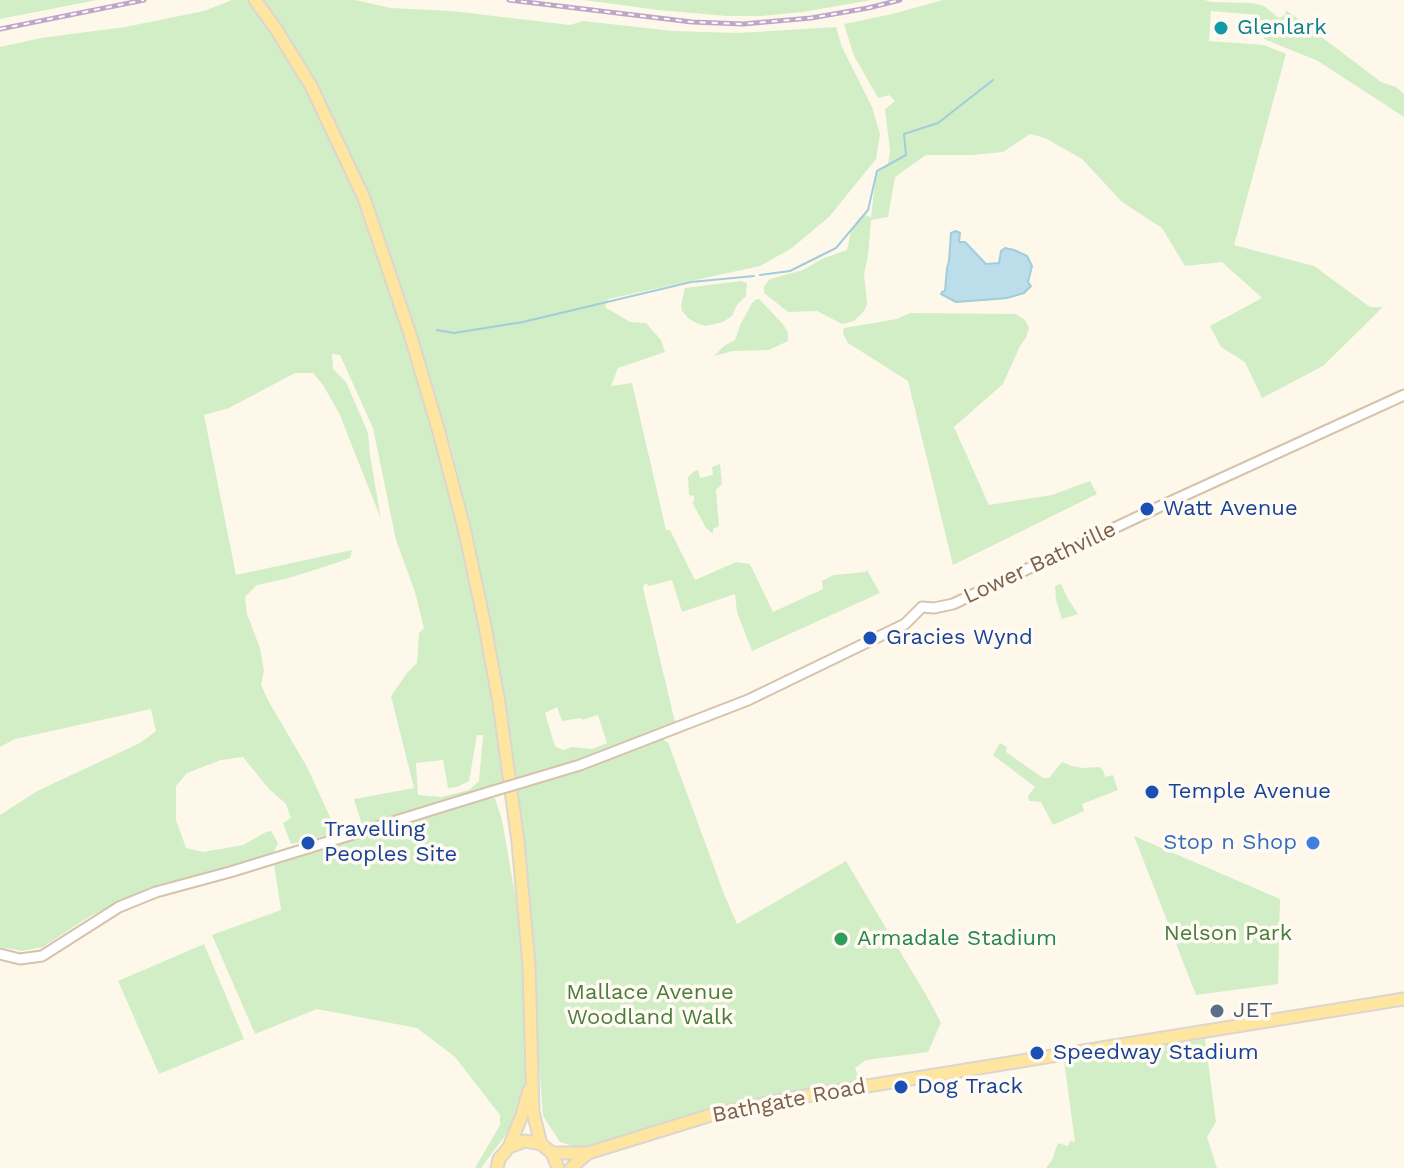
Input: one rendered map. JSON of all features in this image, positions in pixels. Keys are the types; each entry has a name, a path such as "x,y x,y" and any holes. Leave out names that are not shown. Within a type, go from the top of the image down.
{"main road":[{"path":"255,0 311,86 364,198 410,334 468,545 499,703 518,842 529,980 533,1112 541,1144"},
{"name":"Lower Bathville","path":"0,954 20,959 42,956 119,907 156,892 580,765 748,700 905,624 922,607 953,604 1404,395"},
{"name":"Bathgate Road","path":"552,1153 588,1153 711,1115 781,1100 1404,999"},
{"path":"488,1168 498,1163 509,1147 522,1115 532,1073"},
{"path":"509,1147 525,1141 541,1144 552,1153 558,1168"},
{"name":"Bathgate Road","path":"571,1168 588,1153"}],"green space":[{"path":"0,0 97,0 0,19"},
{"path":"232,0 251,0 296,71 356,193 381,259 426,402 462,541 485,653 504,782 362,825 354,799 414,788 391,696 417,663 419,633 424,628 396,540 373,428 340,355 332,354 333,369 346,382 368,433 381,519 339,413 313,373 295,373 229,408 204,415 236,575 352,550 350,558 257,585 245,597 247,614 260,648 264,671 261,685 307,767 337,832 291,844 283,823 291,818 286,804 269,789 243,757 221,760 187,773 176,786 176,820 186,848 203,852 243,845 271,831 278,843 274,852 149,888 90,916 43,947 22,951 0,947 0,815 37,791 140,743 156,731 151,709 15,739 0,747 0,47 204,11","holes":["477,735 483,735 479,781 469,790 442,797 418,795 416,763 443,760 448,788 457,787 469,781"]},
{"path":"264,0 355,0 391,8 452,11 570,25 583,21 673,31 738,33 836,27 842,47 872,107 880,134 876,159 829,217 792,248 760,266 608,299 605,307 630,322 646,323 661,340 665,352 618,368 611,386 632,383 666,530 670,530 695,580 736,562 750,564 773,612 823,589 822,581 834,575 867,570 880,593 752,651 737,612 735,594 682,612 672,580 649,586 645,583 643,588 675,722 610,749 516,780 482,581 452,451 409,309 366,190 343,137 301,58","holes":["557,707 562,721 598,715 607,743 592,749 572,747 563,750 555,746 545,713"]},
{"path":"584,0 872,0 803,12 727,16"},
{"path":"943,0 1205,0 1253,3 1264,6 1279,18 1285,15 1286,10 1381,82 1396,87 1404,94 1404,117 1318,61 1264,39 1265,27 1257,15 1211,11 1209,41 1264,45 1286,54 1234,245 1314,266 1370,307 1383,307 1323,366 1262,398 1245,362 1221,347 1210,326 1262,298 1222,262 1185,266 1162,228 1122,202 1082,159 1045,138 1030,134 1003,152 926,155 895,177 888,217 871,220 864,274 867,304 854,321 842,324 817,311 788,312 764,293 764,286 770,279 803,270 847,250 851,232 859,218 867,215 871,218 876,174 888,165 890,151 885,109 895,101 889,95 877,96 854,56 844,24"},
{"path":"741,281 747,283 746,296 732,316 723,322 706,326 698,324 682,311 685,288"},
{"path":"757,299 782,323 788,332 788,341 769,350 733,351 714,356 735,340 740,325"},
{"path":"910,313 1016,314 1025,320 1029,328 1003,384 954,427 989,505 1052,495 1090,481 1097,494 953,565 908,381 848,343 843,334 844,328 897,319"},
{"path":"720,464 722,484 716,490 719,526 713,529 713,534 706,528 692,502 694,496 689,495 688,477 698,470 700,478 713,475 712,467"},
{"path":"1061,584 1078,614 1062,619 1055,586"},
{"name":"Mallace Avenue Woodland Walk","path":"662,733 737,924 846,861 941,1023 928,1052 866,1060 855,1068 860,1080 855,1083 720,1106 581,1149 560,1142 543,1116 518,789"},
{"path":"1000,743 1007,747 1006,752 1043,778 1049,778 1062,762 1083,768 1099,767 1105,777 1113,775 1118,790 1082,804 1084,811 1053,825 1041,802 1029,801 1028,796 1035,787 993,755"},
{"path":"495,798 502,820 520,923 527,1056 525,1083 511,1128 481,1168 475,1168 500,1125 500,1115 455,1057 417,1028 317,1009 255,1034 212,935 281,910 274,864 282,860 479,800"},
{"name":"Nelson Park","path":"1134,836 1280,899 1278,984 1196,995"},
{"path":"204,944 244,1039 159,1074 118,981"},
{"path":"1205,1039 1216,1122 1207,1137 1217,1168 1046,1168 1058,1143 1068,1146 1070,1141 1075,1142 1064,1061"}],"water":[{"path":"951,233 960,233 959,242 965,242 986,264 999,263 1001,251 1005,248 1027,256 1032,266 1028,282 1031,286 1024,293 1007,298 956,302 941,294 945,291"}],"waterway":[{"path":"760,275 790,271 836,248 868,210 877,171 906,155 904,134 938,123 993,80"},
{"path":"437,330 454,333 523,322 691,282 754,276"}],"railway":[{"path":"0,29 144,0"},
{"path":"509,0 692,22 743,24 811,18 900,0"}],"place":[{"name":"Glenlark","path":"1221,28"},
{"name":"Watt Avenue","path":"1147,509"},
{"name":"Gracies Wynd","path":"870,638"},
{"name":"Temple Avenue","path":"1152,792"},
{"name":"Travelling Peoples Site","path":"308,843"},
{"name":"Stop n Shop","path":"1313,843"},
{"name":"Armadale Stadium","path":"841,939"},
{"name":"JET","path":"1217,1011"},
{"name":"Speedway Stadium","path":"1037,1053"},
{"name":"Dog Track","path":"901,1087"}]}
